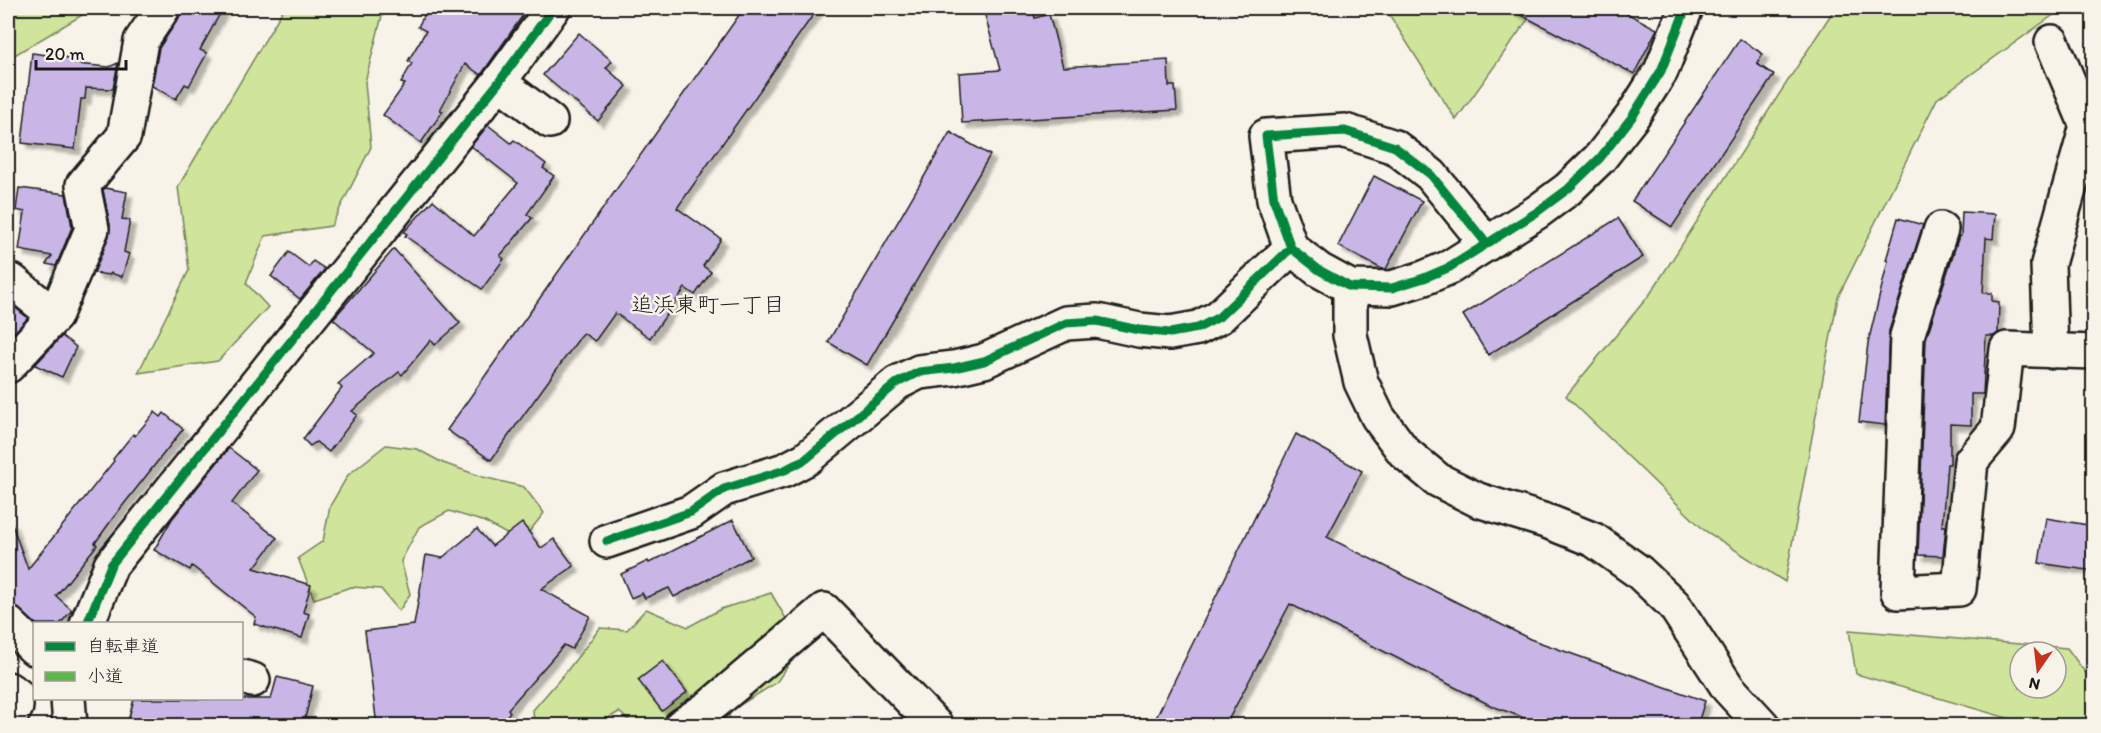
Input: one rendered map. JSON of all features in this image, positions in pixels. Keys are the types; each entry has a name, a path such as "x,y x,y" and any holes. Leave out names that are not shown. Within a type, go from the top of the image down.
{"street":[{"path":"8,366 55,316 92,229 83,185 124,136 141,41 163,8"},
{"path":"88,622 111,565 499,82 552,8"},
{"path":"1487,244 1431,175 1395,147 1345,131 1266,136 1274,200 1291,248 1319,270 1350,287 1392,288 1450,267 1487,244 1568,189 1600,158 1632,117 1661,71 1686,8"},
{"path":"2051,351 2048,264 2088,126 2052,42"},
{"path":"499,82 550,122"},
{"path":"1941,229 1907,336 1898,592 1959,589 1971,461 1998,429 2007,349 2094,352"},
{"path":"607,541 691,512 724,489 785,470 806,459 897,383 920,372 954,368 984,361 1066,323 1097,321 1139,330 1170,333 1198,328 1219,317 1291,248"},
{"path":"12,281 55,316"},
{"path":"1350,287 1350,335 1361,382 1378,417 1404,452 1438,480 1478,500 1549,522 1594,540 1639,572 1674,605 1728,688 1763,726"},
{"path":"681,726 708,708 824,610 936,726"},
{"path":"8,623 33,647"},
{"path":"8,689 16,694 16,707 8,718"},
{"path":"68,700 70,726"}],"green space":[{"path":"8,8 94,8 8,59"},
{"path":"284,8 384,8 365,82 371,147 331,226 265,236 246,283 268,307 218,361 138,373 189,270 178,187"},
{"path":"1385,8 1536,8 1456,120"},
{"path":"1835,8 2063,8 1937,99 1838,297 1785,582 1704,530 1566,396 1650,294"},
{"path":"386,445 417,449 443,463 483,477 524,487 544,513 521,542 485,522 449,511 419,527 401,561 410,594 399,611 381,589 351,587 314,599 298,558 323,541 330,506 348,475"},
{"path":"771,593 802,646 776,683 730,711 728,725 634,725 619,712 596,725 534,725 533,710 600,628 627,630 646,609 688,627 721,609"},
{"path":"1849,630 2008,643 2008,700 2068,700 2068,649 2093,683 2093,725 2012,725 2014,720 1856,674"}],"building":[{"path":"181,8 223,8 200,50 207,53 189,86 185,84 176,99 152,86 159,48 179,18"},
{"path":"428,8 528,8 481,75 465,64 440,110 443,111 421,143 383,115 405,84 401,83 412,63 408,61 426,31 418,27"},
{"path":"744,8 818,8 677,208 721,239 703,266 711,272 695,295 685,288 650,338 615,313 595,341 583,333 491,460 447,430"},
{"path":"983,8 1032,8 1035,18 1049,14 1063,67 1168,60 1169,86 1175,86 1177,110 962,123 959,73 1000,70"},
{"path":"1508,8 1617,8 1657,29 1634,74"},
{"path":"579,33 612,61 606,68 627,86 598,121 543,75"},
{"path":"1740,39 1763,54 1757,64 1774,75 1672,227 1632,201"},
{"path":"32,53 77,59 76,64 109,67 118,63 113,89 86,88 85,99 81,99 75,149 22,143"},
{"path":"488,125 511,143 514,140 546,164 543,168 554,176 527,214 532,218 500,256 504,259 482,289 405,236 407,234 404,232 433,200 474,236 518,183 471,146"},
{"path":"950,132 990,155 867,365 828,342"},
{"path":"1374,176 1422,201 1386,269 1338,246"},
{"path":"19,188 66,194 72,227 56,266 46,264 52,256 19,250 25,212 16,210"},
{"path":"105,188 127,192 122,219 130,220 124,252 129,254 122,277 111,273 109,275 94,273 109,236 110,225 103,190"},
{"path":"1962,212 1995,214 1993,239 1986,238 1983,293 1992,293 1992,301 1999,302 1998,333 1994,336 1986,336 1983,394 1971,394 1971,425 1950,424 1950,464 1947,464 1942,526 1946,526 1943,556 1918,555 1926,339 1959,236 1961,236"},
{"path":"1618,218 1643,257 1488,355 1463,315"},
{"path":"1898,218 1923,225 1889,331 1885,425 1859,422 1868,343 1888,261 1886,260"},
{"path":"394,249 460,323 435,345 431,340 402,375 399,372 352,411 357,415 329,452 316,442 310,446 303,439 342,388 338,384 374,353 333,319"},
{"path":"289,252 309,267 313,261 325,269 300,299 271,276"},
{"path":"8,302 28,318 8,339"},
{"path":"62,336 76,347 62,377 35,365"},
{"path":"155,412 161,417 164,413 183,429 113,518 95,543 97,545 56,596 72,610 62,622 34,622 8,600 8,523 11,522 28,569 133,434 135,436"},
{"path":"1296,434 1362,471 1327,537 1530,639 1705,701 1697,726 1546,726 1492,706 1290,604 1225,726 1152,726"},
{"path":"229,448 257,470 232,503 277,538 254,568 311,585 303,612 309,614 302,638 254,624 256,617 192,566 190,570 154,550 172,519"},
{"path":"2046,518 2094,526 2094,571 2039,563"},
{"path":"733,520 751,557 674,597 669,588 645,598 642,593 631,598 621,574 648,561 649,563"},
{"path":"522,523 541,548 554,539 574,566 541,589 590,616 572,649 564,645 508,709 510,712 498,726 377,726 365,631 414,625 426,555 442,558 477,529 492,546"},
{"path":"663,661 687,692 662,711 638,680"},
{"path":"277,677 313,686 303,726 146,726 128,721 134,700 271,699"}],"marked path":[{"path":"1080,8 1084,11"}],"cycle path":[{"path":"88,622 111,565 499,82 553,8"},
{"path":"1487,244 1431,175 1395,147 1345,131 1266,136 1274,200 1291,248 1319,270 1350,287 1392,288 1450,267 1537,212 1568,189 1600,158 1632,117 1661,71 1686,8"},
{"path":"607,541 691,512 724,489 785,470 806,459 897,383 919,372 954,368 984,361 1066,323 1097,321 1139,330 1170,333 1198,328 1219,317 1291,248"}],"district":[{"name":"追浜東町一丁目","path":"708,304"}]}
